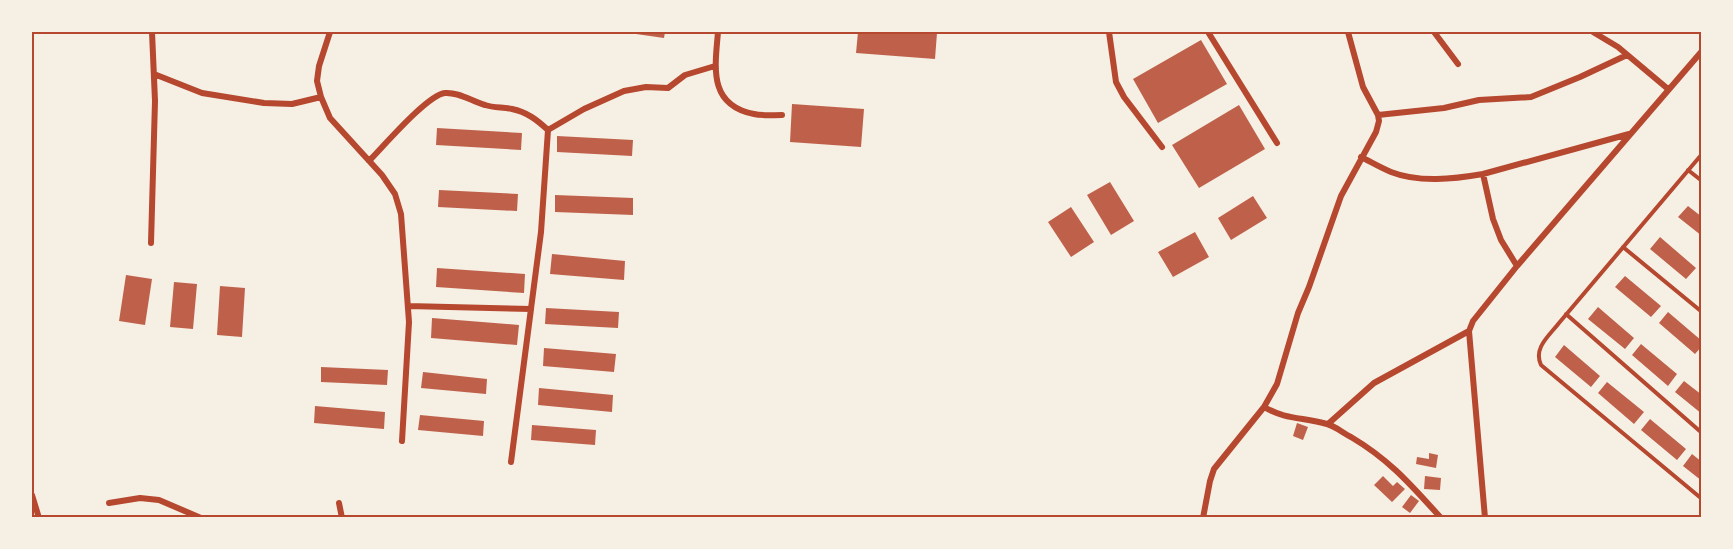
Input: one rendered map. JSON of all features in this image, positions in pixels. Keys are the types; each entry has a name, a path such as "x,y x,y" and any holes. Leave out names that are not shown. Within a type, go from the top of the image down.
{"street":[{"path":"151,243 154,74 152,32"},
{"path":"330,32 319,66 317,81 321,97 330,118 382,175 395,194 401,214 409,322 402,441"},
{"path":"718,32 715,66 718,90 732,105 756,115 782,115"},
{"path":"1109,32 1116,82 1124,97 1162,147"},
{"path":"1208,32 1277,143"},
{"path":"1203,518 1214,469 1264,407 1277,384 1298,313 1341,196 1376,132 1378,115 1363,87 1348,32"},
{"path":"1434,32 1458,64"},
{"path":"1593,32 1627,55 1668,89"},
{"path":"1328,424 1374,383 1469,331 1482,308 1701,51"},
{"path":"1378,115 1444,108 1479,100 1531,97 1627,55"},
{"path":"548,130 624,92 646,87 668,88 685,75 715,66"},
{"path":"154,74 202,93 264,103 292,104 321,97"},
{"path":"369,161 430,100 442,94 465,97 485,105 513,109 530,115 548,130"},
{"path":"531,309 516,417 510,462 531,309 541,232 548,130"},
{"path":"1361,157 1393,173 1453,179 1483,174 1630,134"},
{"path":"1483,174 1493,219 1501,240 1517,266"},
{"path":"408,306 531,309"},
{"path":"1469,331 1485,518"},
{"path":"1264,407 1277,415 1288,418 1328,424 1375,451 1441,518"},
{"path":"32,495 39,518"},
{"path":"108,503 140,498 159,500 201,518"},
{"path":"339,503 342,518"}],"lane":[{"path":"1701,154 1566,314 1538,351 1541,365 1701,499"},
{"path":"1688,170 1701,182"},
{"path":"1623,246 1701,312"},
{"path":"1566,314 1701,434"}],"building":[{"path":"622,32 665,32 664,38"},
{"path":"858,32 937,33 935,59 856,53"},
{"path":"1201,40 1227,84 1158,123 1133,79"},
{"path":"792,104 864,109 861,147 790,142"},
{"path":"1239,105 1265,149 1199,188 1172,145"},
{"path":"437,128 522,133 521,150 436,145"},
{"path":"557,136 633,140 632,156 557,152"},
{"path":"1110,182 1134,221 1111,235 1087,195"},
{"path":"439,190 518,194 517,211 438,207"},
{"path":"555,195 633,198 633,215 555,212"},
{"path":"1253,196 1267,218 1231,240 1218,218"},
{"path":"1688,206 1702,217 1702,236 1678,217"},
{"path":"1071,207 1094,242 1071,257 1048,222"},
{"path":"1195,232 1209,257 1173,277 1158,252"},
{"path":"1660,237 1696,268 1686,279 1650,249"},
{"path":"552,254 625,261 624,280 550,274"},
{"path":"437,268 525,274 524,293 436,287"},
{"path":"126,275 152,279 145,325 119,321"},
{"path":"1625,276 1661,306 1651,317 1615,287"},
{"path":"174,282 197,284 193,329 170,327"},
{"path":"220,286 245,288 242,337 217,335"},
{"path":"1598,307 1634,338 1625,349 1588,319"},
{"path":"546,308 619,312 618,328 545,324"},
{"path":"1668,312 1702,341 1702,346 1695,354 1659,323"},
{"path":"432,318 519,325 517,345 431,338"},
{"path":"1641,344 1677,374 1668,386 1632,355"},
{"path":"1564,345 1600,376 1591,387 1555,357"},
{"path":"544,348 616,354 614,372 543,366"},
{"path":"321,367 388,370 387,385 321,382"},
{"path":"423,372 487,379 486,394 421,388"},
{"path":"1684,381 1702,395 1702,414 1675,392"},
{"path":"1607,382 1644,412 1634,424 1598,393"},
{"path":"539,388 613,395 612,412 538,405"},
{"path":"315,406 385,412 384,429 314,423"},
{"path":"420,415 484,421 483,436 418,430"},
{"path":"1650,419 1686,449 1677,460 1641,430"},
{"path":"1297,423 1308,427 1303,440 1293,436"},
{"path":"532,425 596,430 595,445 531,440"},
{"path":"1429,453 1438,455 1436,468 1416,464 1417,457 1429,459"},
{"path":"1692,454 1702,462 1702,481 1683,466"},
{"path":"1383,476 1393,486 1397,482 1405,489 1392,502 1374,485"},
{"path":"1425,476 1441,478 1440,490 1424,489"},
{"path":"1411,495 1419,501 1410,513 1402,507"}]}
